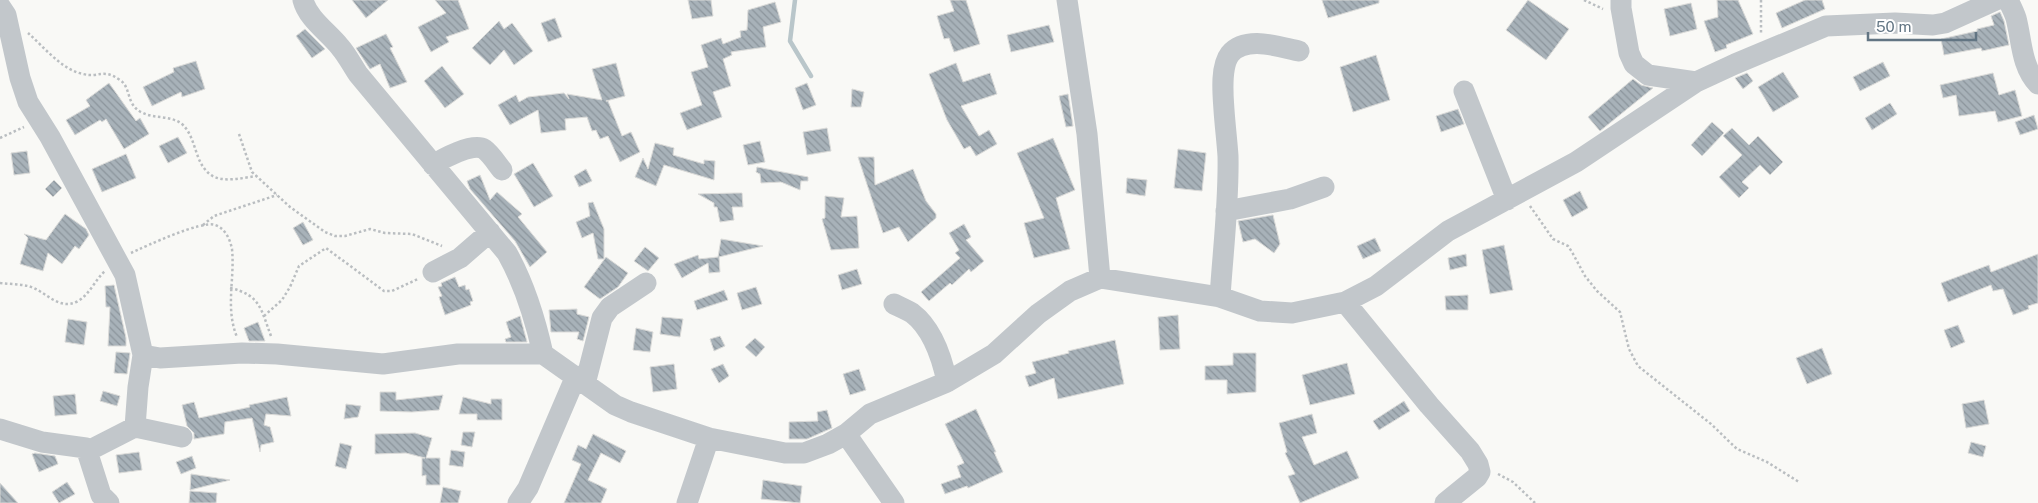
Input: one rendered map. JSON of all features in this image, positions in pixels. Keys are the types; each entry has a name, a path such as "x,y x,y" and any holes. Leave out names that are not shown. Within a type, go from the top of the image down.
{"street":[{"path":"303,0 305,8 311,16 341,48 358,74 400,122 432,165 507,253 520,276 535,319 543,354"},
{"path":"1067,0 1087,134 1100,278"},
{"path":"1621,0 1629,53 1634,64 1648,74 1696,82"},
{"path":"143,356 160,358 242,353 277,354 383,364 458,354 543,354 615,405 709,438 785,453 804,453 828,444 846,434 870,414 947,382 994,354 1038,314 1070,291 1100,278 1220,297 1260,311 1292,313 1345,302 1376,286 1448,231 1576,162 1696,82 1826,26 1895,23 1933,25 1945,23 1996,0"},
{"path":"2008,0 2016,18 2024,62 2033,79 2038,84"},
{"path":"3,11 28,102 125,275 143,356 135,426"},
{"path":"1220,297 1228,156 1222,88 1225,67 1230,54 1239,47 1252,43 1299,51"},
{"path":"1464,91 1514,196"},
{"path":"432,165 453,154 480,148 485,150 502,170"},
{"path":"1226,211 1290,199 1324,187"},
{"path":"433,272 460,258 490,232"},
{"path":"518,503 528,488 580,380 602,318 610,308 646,283"},
{"path":"1345,302 1429,405 1470,451 1478,464 1480,472 1477,478 1445,503"},
{"path":"894,304 912,314 924,327 936,345 947,382"},
{"path":"88,452 135,426 182,437"},
{"path":"0,429 42,442 84,447 88,452 101,500"},
{"path":"846,434 894,503"},
{"path":"687,503 709,438"}],"path":[{"path":"1761,0 1762,53"},
{"path":"3,11 75,72 84,75 111,74 126,84 128,98 143,113 182,124 191,136 199,160 210,174 226,179 256,176"},
{"path":"0,138 39,120"},
{"path":"239,134 252,172 264,181 269,190 325,232 335,236 345,236 370,230 385,233 412,234 435,242 460,258"},
{"path":"203,225 214,216 277,195"},
{"path":"1514,196 1553,239 1568,246 1585,276 1597,291 1620,312 1630,349 1638,366 1711,424 1737,449 1767,462 1799,482"},
{"path":"0,283 27,286 55,301 69,304 79,300 92,288 98,277 117,259 145,246 203,225 217,225 229,238 232,249 230,311 233,329 242,353"},
{"path":"264,316 282,300 299,266 326,248 384,291 392,291 433,272"},
{"path":"230,288 251,295 264,316 277,354"},
{"path":"1478,464 1513,482 1535,503"}],"building":[{"path":"352,0 388,0 366,18"},
{"path":"435,0 458,0 469,29 446,37 449,42 431,52 418,27 446,13"},
{"path":"688,0 711,0 713,16 692,19"},
{"path":"950,0 966,0 980,44 954,52 949,38 944,39 937,16 954,11"},
{"path":"1322,0 1379,0 1379,3 1328,18"},
{"path":"1528,0 1569,29 1546,60 1506,30"},
{"path":"1717,0 1738,0 1753,34 1726,45 1727,48 1715,52 1704,21 1718,17"},
{"path":"1805,0 1822,0 1825,9 1782,28 1776,13"},
{"path":"775,2 781,22 763,27 766,47 731,52 732,55 723,59 731,86 713,92 722,117 687,130 680,113 702,105 691,72 708,67 701,45 721,38 723,44 741,37 740,31 747,30 748,10"},
{"path":"1691,3 1697,29 1670,36 1664,9"},
{"path":"2000,12 2009,45 1982,51 1981,48 1944,55 1941,39 1994,25 1991,16"},
{"path":"555,18 562,37 548,42 541,23"},
{"path":"499,21 504,29 512,23 533,51 514,65 504,50 490,65 472,48"},
{"path":"1049,25 1054,42 1011,52 1007,35"},
{"path":"305,29 325,49 312,58 296,36"},
{"path":"386,34 393,47 390,48 407,82 390,88 380,64 370,69 356,48"},
{"path":"1376,55 1390,100 1353,112 1340,67"},
{"path":"196,61 205,89 182,97 181,92 152,106 143,87 174,72 173,68"},
{"path":"1883,62 1890,76 1860,91 1853,77"},
{"path":"616,63 625,96 606,101 608,101 622,136 631,132 640,152 620,162 608,136 600,139 596,130 592,131 587,117 565,119 566,130 541,133 538,110 510,125 498,105 516,95 519,102 528,97 564,93 569,99 567,94 602,100 592,69"},
{"path":"956,63 963,82 990,73 997,94 961,106 979,136 989,130 997,144 976,156 970,146 964,149 947,120 929,74"},
{"path":"442,66 464,94 445,108 424,81"},
{"path":"1783,72 1799,97 1773,112 1758,87"},
{"path":"1747,73 1753,81 1743,89 1735,78"},
{"path":"1993,73 1999,95 2015,90 2022,116 1998,122 1995,111 1959,116 1956,95 1943,98 1940,85"},
{"path":"1633,79 1641,85 1653,88 1600,131 1588,117"},
{"path":"109,83 136,121 140,118 149,134 124,149 106,119 102,122 100,120 75,135 66,120 90,106 86,100"},
{"path":"807,83 816,105 803,110 795,88"},
{"path":"852,89 864,92 861,107 851,107"},
{"path":"1068,94 1073,126 1066,127 1059,96"},
{"path":"1890,103 1897,114 1872,130 1865,118"},
{"path":"1458,109 1464,124 1441,132 1436,116"},
{"path":"2034,115 2038,129 2020,135 2015,122"},
{"path":"1712,122 1724,133 1702,156 1691,145"},
{"path":"827,128 831,151 807,155 803,132"},
{"path":"1732,128 1749,145 1758,136 1783,162 1770,175 1760,165 1742,182 1749,188 1739,198 1719,177 1742,155 1723,136"},
{"path":"178,137 187,153 168,163 159,146"},
{"path":"1053,138 1075,190 1056,198 1070,249 1034,258 1024,223 1044,218 1017,153"},
{"path":"760,141 765,162 748,165 743,145"},
{"path":"655,143 674,148 673,155 704,164 704,160 715,161 714,180 664,165 656,186 635,177 643,158 648,169"},
{"path":"1178,149 1206,153 1202,191 1174,188"},
{"path":"27,151 30,173 14,175 11,153"},
{"path":"126,154 136,178 102,192 92,169"},
{"path":"858,157 874,157 875,185 913,169 926,201 936,214 936,218 908,242 899,227 883,233"},
{"path":"533,163 553,196 534,207 514,174"},
{"path":"757,167 808,177 808,181 801,181 800,190 781,182 761,183 760,174 756,172"},
{"path":"586,169 592,181 579,187 574,176"},
{"path":"480,175 490,200 497,192 522,214 518,217 547,252 530,267 515,241 470,189 467,181"},
{"path":"1127,178 1147,180 1145,196 1126,193"},
{"path":"54,180 62,188 53,197 45,189"},
{"path":"1580,191 1588,208 1572,217 1563,200"},
{"path":"742,193 743,207 732,207 734,220 720,222 717,207 714,207 714,203 698,194"},
{"path":"825,196 844,198 841,217 857,216 859,248 831,250 822,219 825,218"},
{"path":"593,202 604,229 604,259 598,259 593,233 582,238 576,222 590,216 588,203"},
{"path":"65,214 86,229 89,235 79,249 75,246 62,264 48,253 43,271 20,264 28,238 24,234 46,240"},
{"path":"1273,215 1280,244 1274,253 1255,239 1243,242 1238,221"},
{"path":"303,222 313,240 303,245 293,228"},
{"path":"964,224 971,237 966,240 984,261 971,272 969,269 952,285 950,283 929,301 921,292 960,258 955,253 959,250 949,233"},
{"path":"1375,238 1381,251 1363,259 1357,246"},
{"path":"721,239 763,246 719,257 720,272 709,273 708,263 682,278 674,264 698,255 699,259 718,257"},
{"path":"1504,245 1513,290 1490,294 1482,250"},
{"path":"645,247 659,258 648,271 634,261"},
{"path":"1466,254 1467,266 1450,270 1448,258"},
{"path":"2038,254 2038,303 2028,306 2029,309 2013,315 2003,289 1993,291 1991,285 1948,302 1941,283 1989,265 1991,272"},
{"path":"606,257 628,273 618,287 600,299 584,287"},
{"path":"857,269 862,284 842,290 838,275"},
{"path":"455,277 459,287 465,285 466,290 469,289 473,301 470,302 471,305 445,315 439,297 442,296 438,287 442,286 441,283"},
{"path":"114,285 126,338 126,346 108,346 110,307 106,307 105,286"},
{"path":"756,287 762,304 742,310 737,293"},
{"path":"724,290 728,300 697,310 694,301"},
{"path":"1468,295 1468,310 1446,310 1445,296"},
{"path":"577,309 577,314 589,317 583,341 577,339 579,332 551,332 549,310"},
{"path":"1178,315 1180,349 1160,350 1158,317"},
{"path":"520,316 527,342 506,342 505,339 511,337 506,322"},
{"path":"662,317 683,319 680,337 660,334"},
{"path":"68,319 87,322 84,345 65,342"},
{"path":"258,322 265,341 249,341 244,328"},
{"path":"1958,325 1965,342 1951,348 1944,330"},
{"path":"636,328 653,332 650,352 633,350"},
{"path":"720,336 725,346 714,351 710,339"},
{"path":"755,338 765,347 756,357 745,347"},
{"path":"1115,340 1124,384 1058,399 1054,378 1029,387 1025,376 1036,373 1032,362"},
{"path":"1822,348 1832,374 1807,384 1796,358"},
{"path":"116,352 130,353 127,374 114,373"},
{"path":"1233,353 1256,353 1256,392 1227,394 1227,380 1205,380 1205,366 1233,365"},
{"path":"1347,363 1355,394 1310,405 1302,375"},
{"path":"674,364 677,389 653,392 650,367"},
{"path":"723,364 729,376 719,383 711,369"},
{"path":"859,369 866,390 850,395 843,374"},
{"path":"103,391 120,396 117,406 100,401"},
{"path":"380,392 396,392 396,400 443,395 439,410 412,412 380,411"},
{"path":"75,394 77,414 55,416 53,396"},
{"path":"287,397 291,416 266,414 264,425 270,427 274,442 261,445 260,452 252,418 225,422 224,434 194,439 194,433 187,426 182,405 194,402 199,418"},
{"path":"463,397 491,404 491,399 502,399 502,420 477,420 477,414 459,414"},
{"path":"1984,400 1989,424 1966,428 1962,404"},
{"path":"1404,401 1410,411 1379,430 1373,421"},
{"path":"346,404 361,406 358,417 344,419"},
{"path":"976,409 1003,472 968,488 967,486 945,494 941,484 961,477 957,466 964,463 945,424"},
{"path":"827,410 832,428 807,439 789,439 789,422 818,421 817,412"},
{"path":"1312,414 1317,433 1302,437 1314,465 1347,451 1359,478 1300,503 1288,476 1295,474 1285,453 1287,452 1279,423"},
{"path":"463,432 475,432 472,447 461,445"},
{"path":"415,433 432,438 426,458 440,458 440,485 426,485 426,475 422,476 422,458 425,458 406,453 375,454 375,434"},
{"path":"593,434 626,451 620,463 601,453 588,480 607,489 601,503 564,503 581,464 572,460 578,445 586,449"},
{"path":"1971,442 1986,446 1983,457 1968,453"},
{"path":"340,443 352,446 346,469 335,466"},
{"path":"451,450 465,452 463,467 449,465"},
{"path":"139,452 142,470 119,473 116,455"},
{"path":"32,454 55,456 58,464 39,472"},
{"path":"192,456 196,468 181,474 176,462"},
{"path":"191,474 230,480 190,490"},
{"path":"763,480 802,486 800,503 761,499"},
{"path":"67,482 75,494 59,503 52,492"},
{"path":"0,483 18,503 0,503"},
{"path":"443,487 461,491 458,503 440,503"},
{"path":"190,491 217,493 216,503 189,503"}],"waterway":[{"path":"795,0 790,41 811,76"}]}
